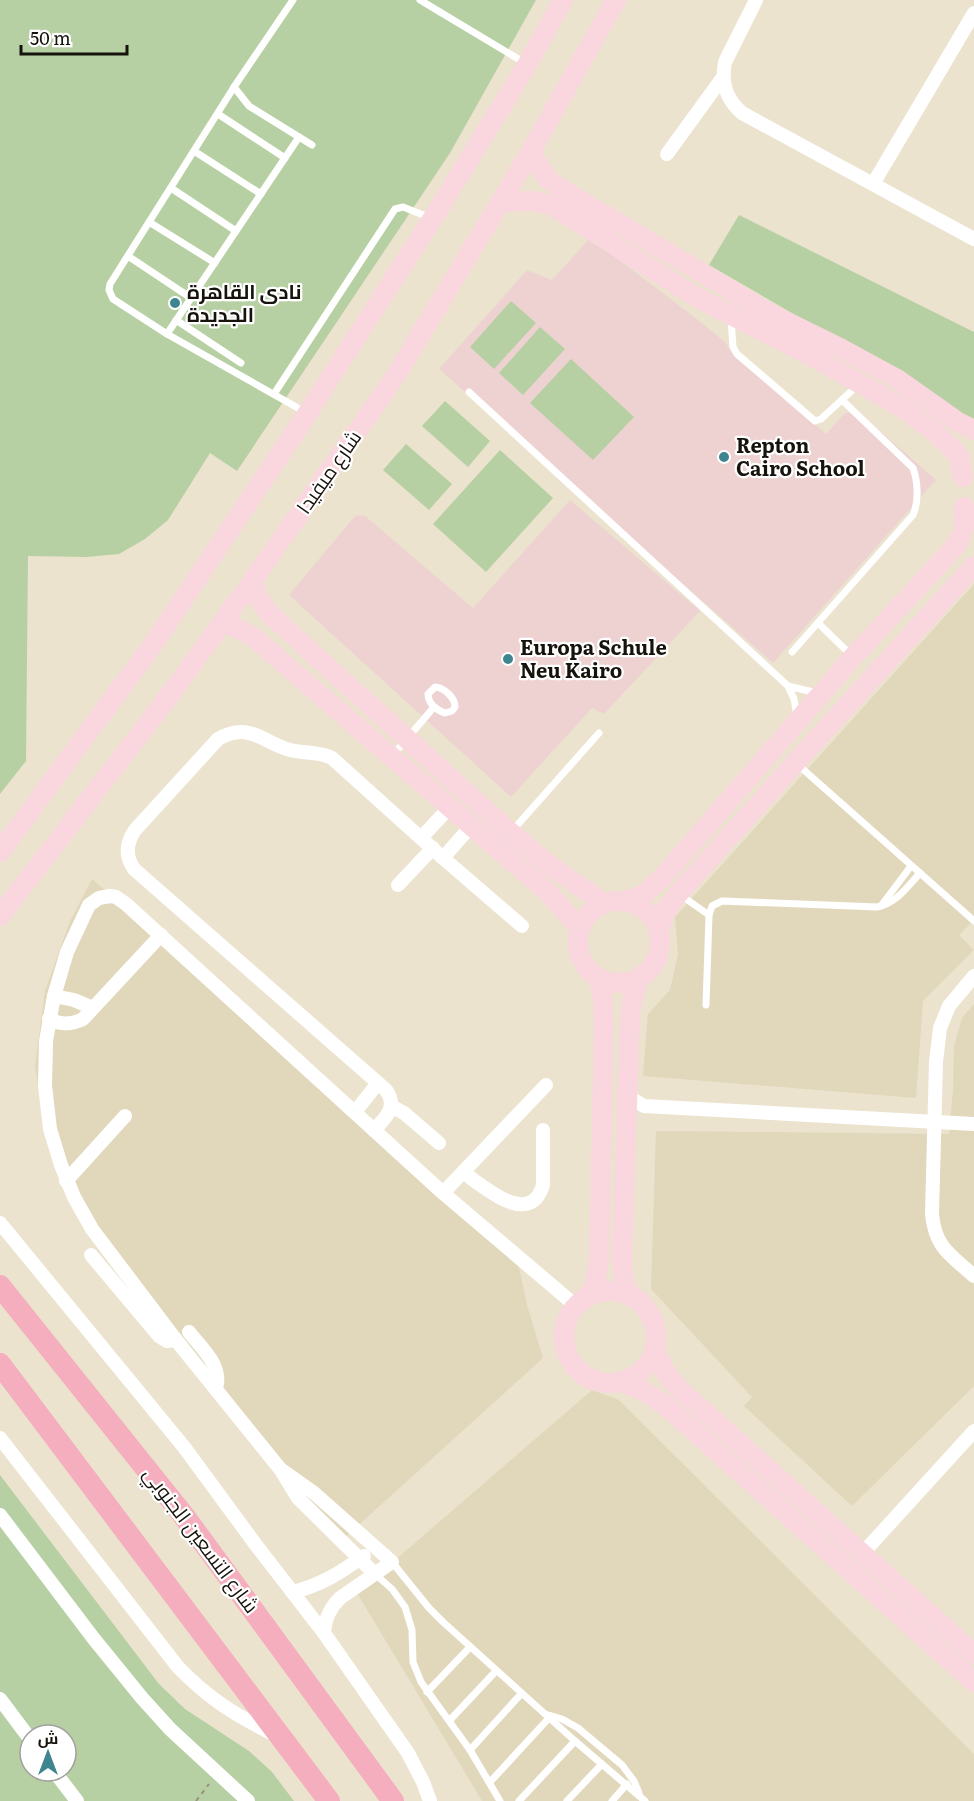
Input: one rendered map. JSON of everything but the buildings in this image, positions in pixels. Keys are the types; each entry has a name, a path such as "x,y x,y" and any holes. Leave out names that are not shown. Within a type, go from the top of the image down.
{"main road":[{"name":"شارع التسعين الجنوبي","path":"0,1286 184,1516 393,1801"},
{"path":"4,1373 329,1801"}],"street":[{"path":"0,852 154,643 307,414 433,218 527,65 563,0"},
{"name":"شارع ميفيدا","path":"0,916 169,696 395,377 530,153 616,0"},
{"path":"756,0 725,62 723,77 730,100 742,112 974,239"},
{"path":"873,184 974,13"},
{"path":"667,154 723,77"},
{"path":"530,153 548,179 558,187 771,314 840,348 897,380 958,422 974,430"},
{"path":"501,202 534,201 553,206 676,285 901,406 949,444 959,457 963,477"},
{"path":"676,285 687,265"},
{"path":"626,902 645,892 661,879 853,657 959,542 964,527 961,492 963,477 974,453"},
{"path":"964,507 974,526"},
{"path":"658,929 666,910 678,894 974,566"},
{"path":"253,580 256,594 268,612 348,686 549,866 605,904"},
{"path":"223,622 252,636 293,671 550,894 580,929"},
{"path":"293,671 310,651"},
{"path":"332,705 348,686"},
{"path":"374,1130 390,1112 389,1095 134,870 128,858 127,846 135,830 212,744 225,735 241,732 256,735 289,750 322,754 332,758 522,926"},
{"path":"421,838 449,808"},
{"path":"398,885 471,826"},
{"path":"375,1574 305,1506 291,1489 281,1470 92,1229 66,1181 56,1150 47,1107 44,1064 49,1018 67,952 86,910 93,901 104,896 116,897 126,904 443,1193 583,1301"},
{"path":"626,902 640,907 651,916 661,939 657,958 652,967 637,980 611,983 599,978 583,962 579,952 580,929 594,910 605,904 626,902"},
{"path":"49,1018 62,1024 76,1022 83,1018 161,935"},
{"path":"974,976 969,989 949,1006 937,1042 932,1214 933,1230 942,1247 974,1276"},
{"path":"583,1301 605,1291 613,1291 628,1295 645,1307 651,1316 656,1336 655,1346 647,1365 640,1372 622,1382 611,1383 591,1379 575,1367 565,1350 564,1331 570,1314 583,1301 596,1279 599,1260 604,1024 599,978"},
{"path":"628,1295 622,1269 627,1094 630,1012 637,980"},
{"path":"54,996 74,1000 93,1008"},
{"path":"355,1112 378,1083"},
{"path":"443,1193 546,1085"},
{"path":"602,1100 627,1094"},
{"path":"627,1094 644,1106 974,1124"},
{"path":"391,1106 404,1113 439,1143"},
{"path":"66,1181 125,1116"},
{"path":"463,1172 511,1203 531,1202 541,1192 543,1185 543,1130"},
{"path":"0,1223 183,1447 324,1633 408,1753 430,1801"},
{"path":"91,1255 159,1336 167,1341 177,1340"},
{"path":"189,1332 214,1365 218,1377 216,1388"},
{"path":"655,1346 666,1373 678,1388 974,1654"},
{"path":"622,1382 644,1391 665,1405 974,1682"},
{"path":"862,1554 974,1431"},
{"path":"0,1438 178,1667 200,1689 226,1708 281,1738"},
{"path":"281,1470 314,1493 392,1562 334,1604 327,1617 324,1633"},
{"path":"0,1515 142,1698 170,1730 248,1801"},
{"path":"291,1592 326,1581 376,1547"},
{"path":"0,1699 18,1723"},
{"path":"63,1783 77,1801"}],"lane":[{"path":"293,0 234,87 110,284 110,295 167,334 307,414"},
{"path":"420,0 527,65"},
{"path":"234,87 249,106 312,145"},
{"path":"218,114 285,158"},
{"path":"167,334 299,137"},
{"path":"194,151 261,194"},
{"path":"171,188 236,231"},
{"path":"274,394 395,209 403,207 433,218"},
{"path":"149,222 215,263"},
{"path":"128,256 191,298"},
{"path":"731,316 732,343 735,351 813,419 819,420 860,383"},
{"path":"177,320 241,363"},
{"path":"469,392 788,686 821,694"},
{"path":"792,652 913,515 917,502 916,479 910,464 842,400"},
{"path":"818,623 853,657"},
{"path":"788,686 796,707 797,722"},
{"path":"391,757 434,707"},
{"path":"496,848 599,733"},
{"path":"795,763 974,921"},
{"path":"881,906 912,866"},
{"path":"706,1005 709,915 712,906 722,901 881,906 895,901 920,873"},
{"path":"678,894 709,915"},
{"path":"392,1562 429,1608 470,1647 521,1694 643,1798"},
{"path":"375,1574 392,1589 405,1607 412,1630 413,1662 427,1692 450,1720 500,1801"},
{"path":"427,1692 470,1647"},
{"path":"450,1720 496,1671"},
{"path":"470,1750 521,1694"},
{"path":"490,1782 546,1715"},
{"path":"546,1715 562,1719 578,1728 622,1765 643,1798"},
{"path":"519,1801 575,1741"},
{"path":"567,1801 602,1764"},
{"path":"612,1801 627,1785"}],"path":[{"path":"196,1801 218,1772"}],"shaded area":[{"name":"Repton Cairo School","path":"590,238 726,343 730,350 826,434 845,413 857,411 936,480 773,663 439,369 527,270 552,280"},
{"name":"Europa Schule Neu Kairo","path":"570,500 700,611 604,714 592,708 511,797 289,595 356,515 365,516 473,608"},
{"path":"974,584 974,920 959,935 974,950 923,1001 916,1098 643,1076 648,1014 670,990 678,954 675,917"},
{"path":"92,879 516,1253 527,1305 543,1358 342,1540 202,1373 72,1199 44,1121 35,1066 45,991 70,921"},
{"path":"974,1004 974,1386 852,1506 744,1406 752,1397 651,1289 656,1131 949,1134 954,1046 962,1018"},
{"path":"592,1390 619,1400 974,1754 974,1801 482,1801 357,1593"}],"green space":[{"name":"نادى القاهرة الجديدة","path":"0,0 536,0 450,153 237,471 210,453 168,520 145,539 119,554 86,557 28,556 26,761 0,794"},
{"path":"739,215 974,332 974,423 946,402 709,265"},
{"path":"511,301 536,323 494,369 470,347"},
{"path":"540,327 565,349 523,395 499,373"},
{"path":"571,359 634,417 593,460 530,403"},
{"path":"445,401 490,441 468,467 422,426"},
{"path":"406,444 452,484 429,510 383,470"},
{"path":"500,450 553,498 486,572 433,524"},
{"path":"0,1475 159,1684 185,1709 249,1751 272,1772 294,1801 0,1801"}],"place":[{"name":"نادى القاهرة الجديدة","path":"175,303"},
{"name":"Repton Cairo School","path":"724,457"},
{"name":"Europa Schule Neu Kairo","path":"508,659"}]}
